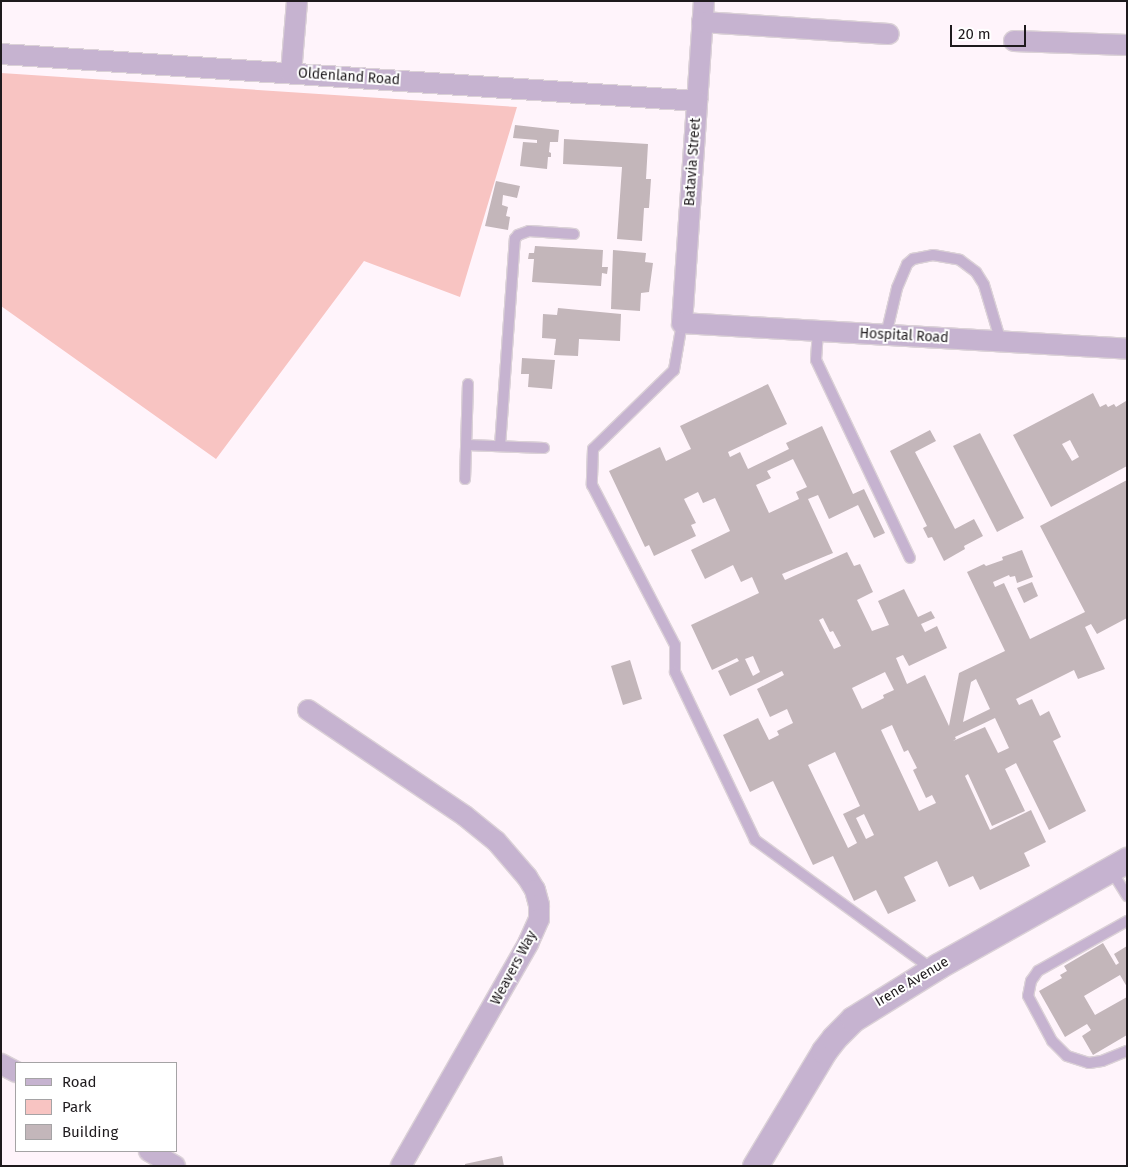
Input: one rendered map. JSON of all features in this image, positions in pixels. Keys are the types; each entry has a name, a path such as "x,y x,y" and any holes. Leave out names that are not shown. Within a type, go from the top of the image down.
{"street":[{"path":"291,73 297,1"},
{"name":"Batavia Street","path":"682,323 704,1"},
{"path":"702,22 889,34"},
{"path":"1014,41 1127,45"},
{"name":"Oldenland Road","path":"1,54 697,101"},
{"name":"Hospital Road","path":"682,323 1127,349"},
{"name":"Weavers Way","path":"308,710 465,816 496,841 527,877 535,890 539,905 539,918 528,944 401,1166"},
{"name":"Irene Avenue","path":"756,1166 824,1051 843,1028 868,1009 932,969 1118,864"},
{"path":"1,1064 15,1071"},
{"path":"151,1152 174,1166"}],"lane":[{"path":"500,446 515,239 518,235 529,231 574,234"},
{"path":"886,335 897,288 906,264 913,259 933,255 960,260 976,272 984,285 1001,342"},
{"path":"682,323 674,370 593,449 592,485 675,645 675,672 755,840 932,969"},
{"path":"818,331 816,360 910,558"},
{"path":"466,479 468,384"},
{"path":"467,445 544,448"},
{"path":"1118,864 1127,896"},
{"path":"1127,921 1038,971 1031,981 1028,996 1030,1003 1052,1041 1067,1056 1089,1063 1102,1062 1127,1051"}],"green space":[{"path":"1,73 517,107 460,297 364,261 216,459 1,306"}],"building":[{"path":"515,125 559,130 558,142 550,142 549,152 551,157 548,157 547,169 520,166 523,142 537,143 537,140 513,138"},
{"path":"564,139 648,144 646,179 651,179 649,208 644,208 642,241 617,239 622,167 563,164"},
{"path":"496,181 520,186 517,198 503,195 502,205 508,207 506,216 510,217 508,230 485,226"},
{"path":"535,246 603,250 602,267 608,267 607,274 602,273 601,286 532,282 534,259 528,259 529,253 534,253"},
{"path":"613,250 646,253 645,262 653,263 649,292 641,293 640,311 611,309"},
{"path":"558,308 621,314 620,341 579,339 578,356 554,355 556,339 542,338 543,314 557,315"},
{"path":"522,358 555,360 552,389 528,387 529,374 521,374"},
{"path":"768,384 787,424 728,452 730,457 740,452 748,469 789,449 786,443 822,426 853,494 864,489 885,533 874,538 858,505 829,519 818,495 808,499 833,553 782,574 785,580 847,552 854,566 860,564 873,592 857,600 872,631 889,625 878,601 904,589 918,617 931,611 935,618 921,624 925,632 937,626 947,648 909,666 903,655 896,658 907,684 925,675 949,726 959,673 1005,651 967,572 984,564 986,566 1003,560 1002,557 1022,550 1033,577 1017,583 1015,576 1010,577 1009,575 993,582 995,587 1004,583 1030,639 1085,612 1040,526 1127,480 1127,618 1097,634 1091,624 1085,627 1105,669 1078,679 1074,670 1016,699 1019,705 1032,699 1040,716 1049,711 1061,737 1053,741 1086,811 1049,830 1016,763 1005,769 1025,811 992,826 968,774 965,776 990,830 1031,810 1046,842 1024,853 1030,866 980,890 973,876 949,887 937,861 904,877 916,901 888,914 876,890 854,901 833,856 813,865 773,781 750,792 723,735 758,718 769,740 779,735 777,731 793,723 787,709 770,717 757,689 784,675 782,671 730,696 718,671 739,661 737,658 712,670 691,625 759,593 752,577 741,582 733,565 705,579 691,550 730,531 715,498 703,503 698,492 684,499 696,523 691,525 696,536 654,556 649,545 645,547 609,471 660,447 666,461 691,449 680,426","holes":["793,459 807,487 796,492 799,499 769,513 756,485 771,478 767,471","823,618 830,632 833,631 841,646 834,649 819,620","753,656 760,672 753,676 745,659","885,672 894,690 883,695 884,698 862,709 852,688","976,679 990,709 963,722 971,682","995,718 1009,748 998,753 985,727 953,741 956,739 955,737","892,725 904,752 908,750 917,768 913,770 926,798 932,795 936,803 919,811 881,730","835,752 860,806 843,814 857,843 848,848 808,765","864,814 874,835 866,839 856,818"]},
{"path":"1093,393 1100,407 1106,404 1108,407 1114,404 1116,407 1126,401 1127,403 1127,466 1051,507 1013,435","holes":["1070,440 1079,457 1072,461 1062,444"]},
{"path":"930,430 936,441 915,452 955,529 974,519 983,536 964,546 965,549 944,561 932,537 928,538 923,528 927,526 890,451"},
{"path":"980,433 1024,518 997,532 953,446"},
{"path":"1032,582 1038,596 1024,603 1017,588"},
{"path":"630,660 642,699 623,705 611,666"},
{"path":"1103,943 1116,965 1119,963 1114,954 1127,946 1127,987 1120,975 1084,996 1095,1015 1127,997 1127,1035 1093,1055 1082,1036 1091,1030 1087,1024 1065,1037 1039,991 1062,978 1060,975 1067,971 1064,966"},
{"path":"502,1156 504,1166 465,1166 465,1164"}]}
